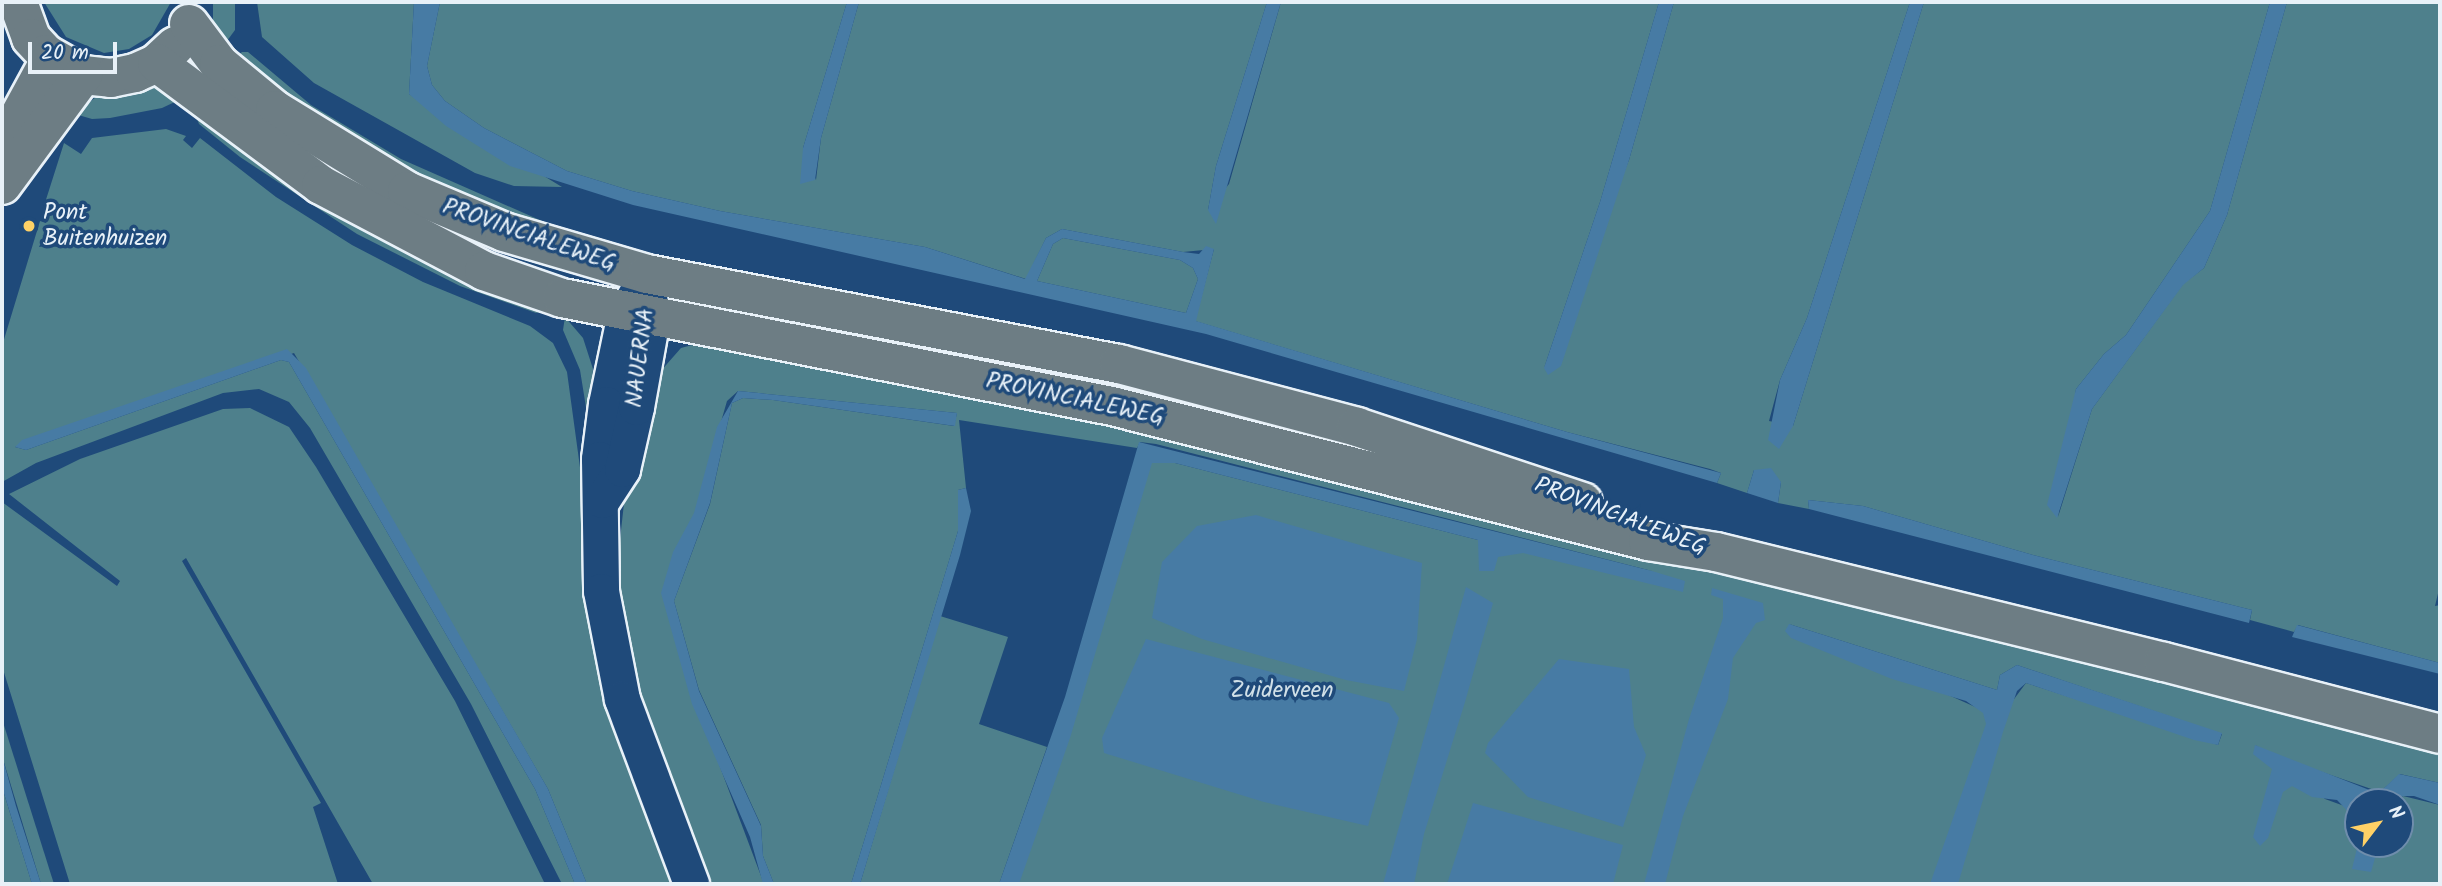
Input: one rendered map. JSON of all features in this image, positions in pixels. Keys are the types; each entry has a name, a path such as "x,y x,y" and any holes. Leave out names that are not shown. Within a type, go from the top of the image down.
{"main road":[{"path":"18,2 32,38 67,66 111,78 157,63 192,13"},
{"name":"PROVINCIALEWEG","path":"192,13 219,64 275,110 407,191 504,232 647,275 1131,367 1357,427 1561,494 1716,552"},
{"name":"PROVINCIALEWEG","path":"157,63 321,185 391,225 484,271 638,316 1112,405 1648,541 1716,552"},
{"path":"3,182 35,146 67,66"},
{"path":"1716,552 2440,734"}],"street":[{"name":"NAUERNA","path":"647,275 599,459 602,500 601,591 613,668 691,884"}],"green space":[{"path":"44,2 171,2 152,35 129,49 104,53 66,37"},
{"path":"213,2 235,2 235,30 224,45 213,25"},
{"path":"257,2 414,2 409,94 562,187 514,186 475,173 314,83 262,37"},
{"path":"440,2 847,2 803,148 816,180 821,138 859,2 1267,2 1216,166 1208,210 1229,184 1281,2 1659,2 1600,202 1544,368 1629,160 1674,2 1910,2 1807,318 1780,380 1769,421 1793,426 1924,2 2270,2 2210,211 2126,335 2104,354 2076,389 2058,517 2092,409 2183,284 2204,268 2227,215 2287,2 2440,2 2440,585 2435,606 2440,605 2440,663 2298,625 2294,632 2250,620 2252,610 2033,555 1863,506 1808,500 1809,509 1778,503 1781,482 1754,470 1747,493 1717,483 1721,473 1710,469 1567,432 1195,321 1214,249 1183,252 1062,229 1046,238 1026,279 925,247 720,211 632,191 567,171 484,128 445,101 432,85 427,66"},
{"path":"248,52 311,105 401,159 567,232 478,209 317,123 237,56"},
{"path":"157,87 179,100 162,108 110,118 92,119 75,114 96,97"},
{"path":"194,111 547,310 536,313 460,286 357,234 240,157 199,124"},
{"path":"166,129 186,136 183,140 192,148 200,138 276,197 352,245 423,282 530,326 553,343 567,372 585,504 583,576 593,650 676,884 587,884 548,789 294,353 15,447 26,450 281,360 289,362 535,789 575,884 562,884 471,704 310,428 289,402 259,389 223,393 36,463 2,482 2,346 40,221 46,223 50,211 43,209 64,143 81,154 92,138"},
{"path":"1063,238 1180,260 1193,268 1198,279 1186,313 1037,281 1053,244"},
{"path":"565,317 583,338 593,369 589,426 580,370 563,330"},
{"name":"Zuiderveen","path":"707,341 1406,486 2440,753 2440,783 2400,774 2384,788 2368,788 2270,754 2255,745 2325,799 2344,806 2344,858 2414,858 2414,799 2440,805 2440,884 1016,884 1151,463 1175,463 1478,540 1652,571 1156,444 1140,442 1137,448 959,420 966,488 958,490 958,531 851,884 774,884 763,856 761,825 699,690 674,601 710,504 732,403 743,398 773,400 954,426 957,413 738,391 727,401 669,603 717,759 764,884 705,884 644,722 618,602 617,567 626,485 652,381 681,348","holes":["1789,624 1997,690 2000,675 2017,665 2222,734 2218,745 2026,683 2000,718"]},
{"path":"250,408 289,427 316,467 455,701 545,884 373,884 186,558 182,561 321,803 313,807 338,884 70,884 2,666 2,502 117,586 120,581 9,494 80,459 223,409"},
{"path":"940,616 1008,637 979,724 1047,747 999,884 860,884"},
{"path":"2,719 54,884 41,884 2,756"},
{"path":"2,787 14,826 32,884 2,884"}],"water":[{"path":"414,2 440,2 427,66 432,85 445,101 484,128 567,171 632,191 720,211 925,247 1025,279 1046,238 1062,229 1199,254 1206,246 1214,249 1196,321 1567,432 1721,473 1717,483 1206,334 633,205 510,166 446,126 409,94","holes":["1063,238 1180,260 1193,268 1198,279 1186,313 1037,281 1053,244"]},
{"path":"847,2 859,2 821,138 815,180 800,184 803,148"},
{"path":"1267,2 1281,2 1216,224 1208,210 1216,166"},
{"path":"1659,2 1674,2 1629,160 1561,366 1548,375 1544,368 1600,202"},
{"path":"1910,2 1924,2 1793,426 1779,449 1768,440 1780,380 1807,318"},
{"path":"2270,2 2287,2 2227,215 2204,268 2183,285 2092,409 2057,518 2047,505 2076,389 2104,354 2126,335 2210,211"},
{"path":"287,349 306,368 548,789 587,884 575,884 535,789 289,362 281,360 26,450 15,447 22,440"},
{"path":"738,391 957,413 955,426 773,400 743,398 732,403 710,503 674,601 699,691 761,826 763,856 774,884 763,884 750,837 692,704 661,593 673,552 694,513 717,427"},
{"path":"1139,442 1652,571 1685,581 1683,592 1523,553 1498,557 1494,571 1479,571 1478,540 1175,463 1152,463 1070,738 1019,884 999,884 1065,697"},
{"path":"1771,468 1781,482 1778,503 1747,493 1754,470"},
{"path":"966,488 971,511 960,555 860,884 851,884 958,531 958,490"},
{"path":"1808,500 1863,506 2033,555 2252,610 2249,623 1809,509"},
{"path":"1256,515 1422,563 1417,639 1404,691 1346,680 1202,639 1152,618 1162,562 1197,526"},
{"path":"1466,587 1493,603 1424,834 1414,884 1383,884"},
{"path":"1712,588 1763,603 1765,620 1756,623 1733,658 1728,699 1683,816 1665,884 1644,884 1689,719 1723,618 1723,599 1711,595"},
{"path":"1789,624 1997,690 2000,675 2017,665 2222,733 2218,745 2194,740 2026,683 2017,691 2003,732 1958,884 1930,884 1986,724 1983,713 1966,701 1892,679 1791,638 1785,631"},
{"path":"2297,625 2440,663 2440,674 2292,637"},
{"path":"1146,639 1389,703 1399,718 1368,826 1264,802 1104,753 1102,738"},
{"path":"1559,659 1629,669 1634,727 1646,755 1623,827 1528,797 1485,753 1488,743"},
{"path":"2255,745 2364,788 2344,788 2344,807 2337,800 2312,797 2292,786 2283,792 2268,838 2260,846 2253,837 2272,769 2253,754"},
{"path":"2,756 41,884 32,884 2,787"},
{"path":"2399,774 2440,783 2440,805 2414,796 2414,788 2384,788"},
{"path":"1473,803 1623,845 1613,884 1447,884"},
{"path":"2355,858 2375,858 2371,872 2352,869"}],"place":[{"name":"Pont Buitenhuizen","path":"29,226"}]}
